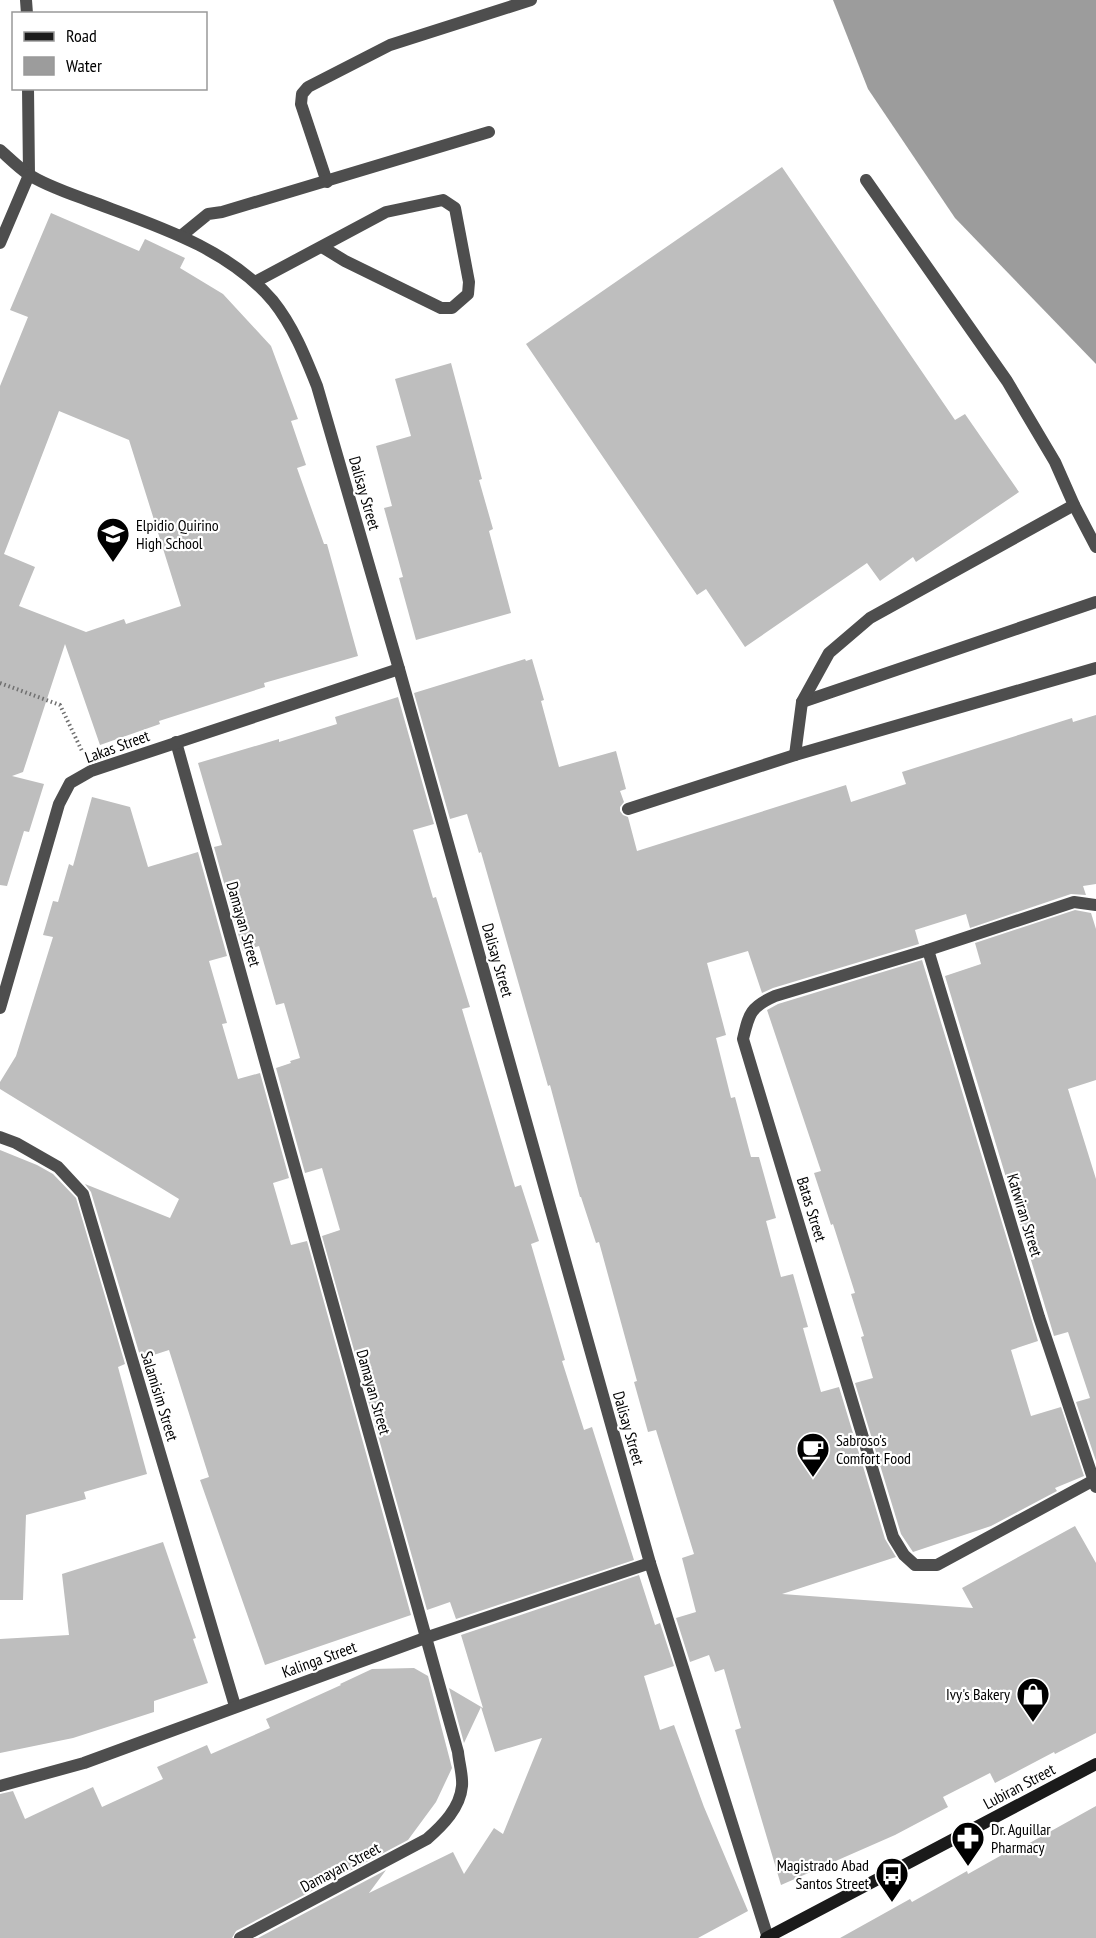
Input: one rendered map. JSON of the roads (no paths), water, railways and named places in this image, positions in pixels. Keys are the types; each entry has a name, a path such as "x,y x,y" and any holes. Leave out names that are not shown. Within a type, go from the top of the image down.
{"main road":[{"name":"Lubiran Street","path":"767,1938 1096,1764"}],"street":[{"path":"327,182 301,104 302,94 308,87 390,45 531,0"},
{"path":"0,243 29,175 28,90"},
{"path":"181,236 208,214 327,182 489,132"},
{"name":"Dalisay Street","path":"0,150 29,175 74,195 181,236 232,266 255,282 274,303 299,342 317,386 399,669 650,1563 767,1938"},
{"path":"866,180 1007,381 1056,462 1074,505 1096,547"},
{"path":"255,282 386,212 443,200 455,208 469,282 468,294 452,308 441,308 345,261 322,247"},
{"path":"795,755 802,702 829,653 870,618 1074,505"},
{"path":"802,702 1096,602"},
{"path":"628,809 795,755 1096,668"},
{"name":"Lakas Street","path":"0,1008 59,804 70,783 91,771 399,669"},
{"name":"Damayan Street","path":"176,742 458,1752 462,1787 455,1806 444,1824 427,1839 240,1938"},
{"name":"Batas Street","path":"1095,1482 937,1565 915,1564 904,1555 893,1537 743,1039 750,1013 759,1003 775,996 928,950 1074,902 1096,905"},
{"name":"Katwiran Street","path":"928,950 1039,1317 1095,1482"},
{"name":"Salamisim Street","path":"0,1137 16,1143 58,1167 83,1194 235,1706"},
{"name":"Kalinga Street","path":"0,1786 84,1762 425,1638 650,1563"}],"water":[{"path":"833,0 1096,0 1096,364 955,218 868,89"}],"place":[{"name":"Elpidio Quirino High School","path":"113,563"},
{"name":"Sabroso's Comfort Food","path":"813,1478"},
{"name":"Ivy's Bakery","path":"1033,1723"},
{"name":"Dr. Aguillar Pharmacy","path":"968,1867"},
{"name":"Magistrado Abad Santos Street","path":"892,1903"}]}
